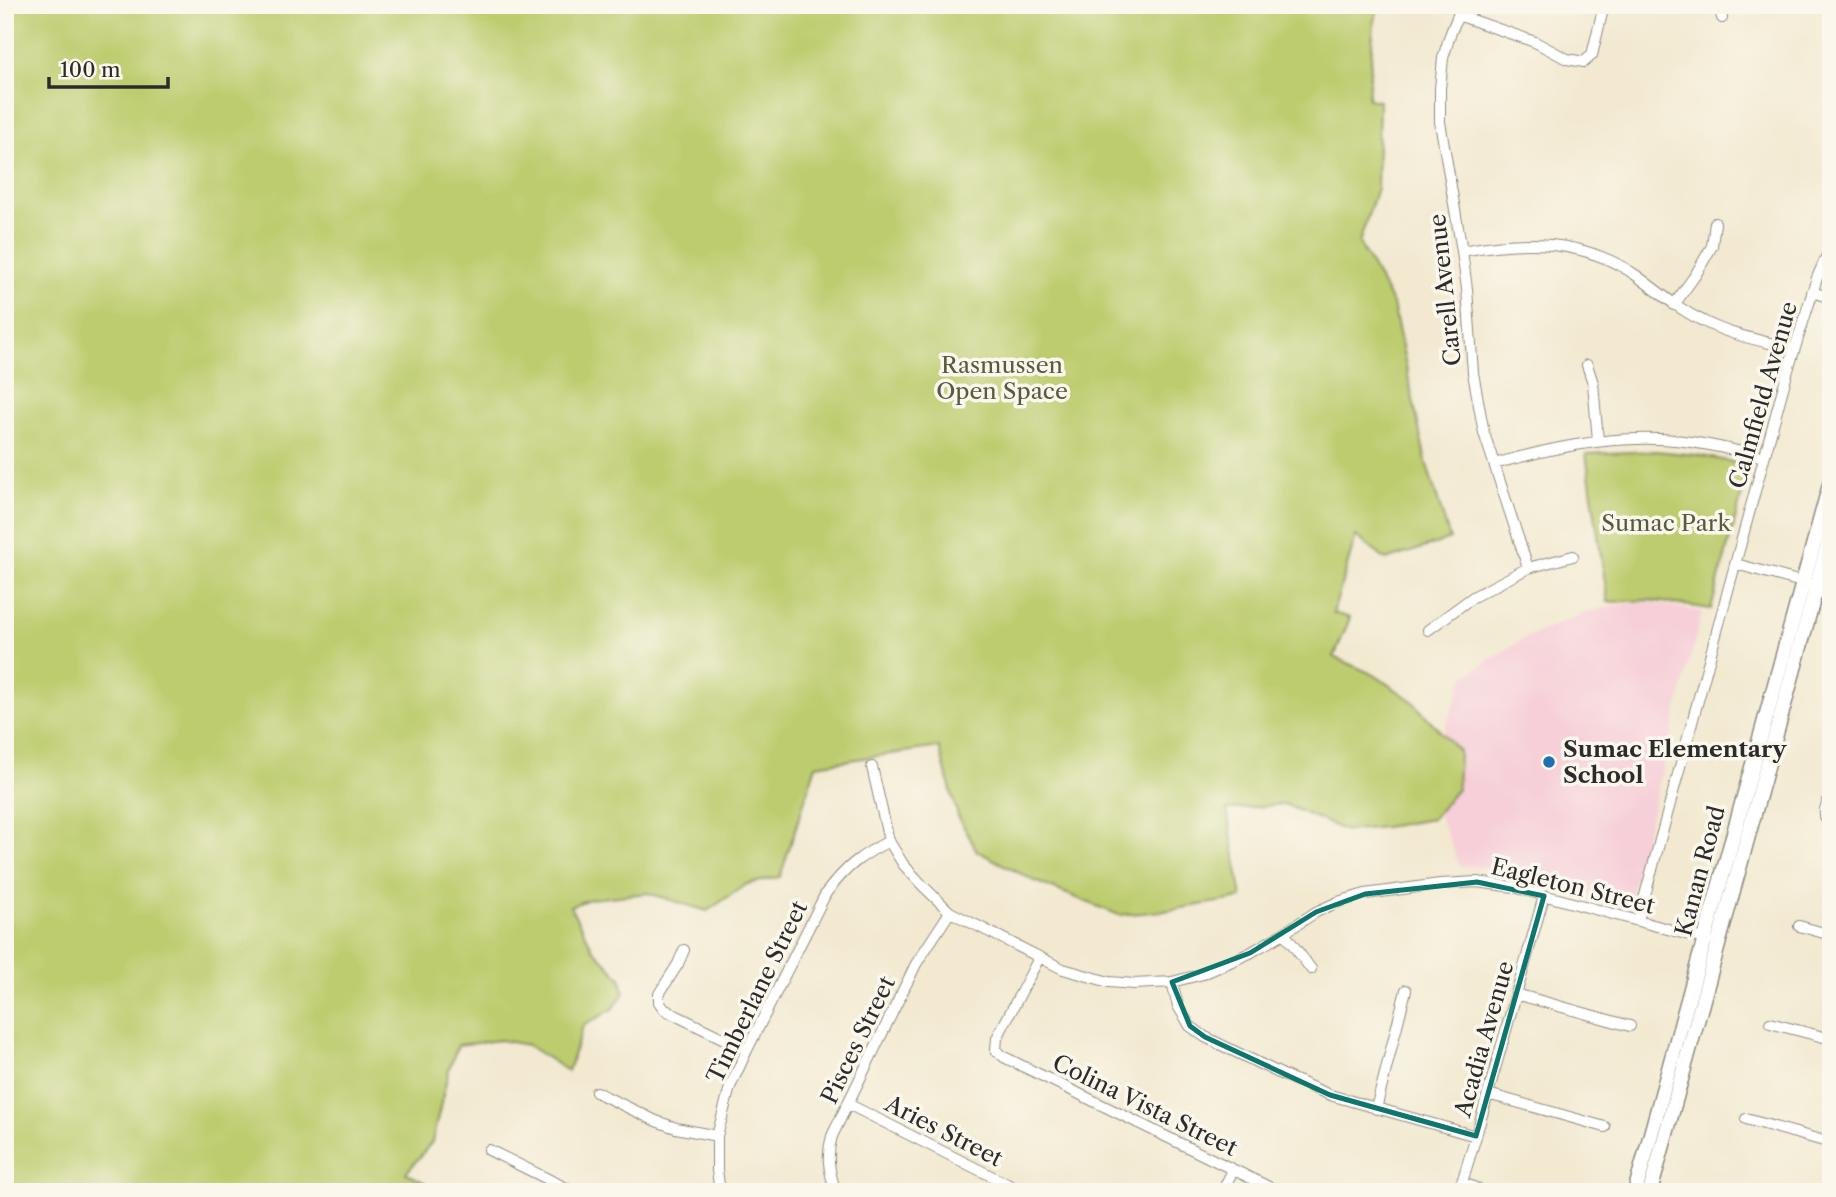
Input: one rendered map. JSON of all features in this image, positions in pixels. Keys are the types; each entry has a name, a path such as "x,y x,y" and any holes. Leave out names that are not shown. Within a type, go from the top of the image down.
{"main road":[{"name":"Kanan Road","path":"1817,584 1831,481"},
{"name":"Kanan Road","path":"1635,1192 1712,941 1831,534"},
{"name":"Kanan Road","path":"1650,1192 1712,941"}],"street":[{"path":"1460,10 1535,42 1567,59 1584,62 1592,55 1604,5"},
{"path":"1719,5 1722,18"},
{"name":"Carell Avenue","path":"1460,10 1443,58 1440,122 1462,251 1473,373 1484,433 1528,568"},
{"path":"1674,305 1712,246 1715,223"},
{"path":"1462,251 1508,244 1538,243 1575,248 1611,261 1702,321 1724,331 1794,349"},
{"name":"Calmfield Avenue","path":"1638,921 1794,349 1812,292 1831,246"},
{"path":"1812,292 1831,298"},
{"path":"1587,365 1593,383 1598,441"},
{"path":"1493,464 1546,450 1598,441 1669,440 1764,457"},
{"path":"1428,630 1473,597 1528,568 1573,556"},
{"path":"1736,564 1817,584 1826,595 1831,596"},
{"name":"Eagleton Street","path":"872,767 890,841 903,864 950,912 1063,969 1109,982 1134,985 1172,982 1203,974 1250,953 1316,912 1338,902 1365,894 1440,884 1477,882 1514,887 1712,941"},
{"path":"1831,793 1825,820 1831,826"},
{"name":"Timberlane Street","path":"720,1192 717,1136 730,1087 747,1050 826,892 841,873 860,856 890,841"},
{"name":"Acadia Avenue","path":"1460,1187 1544,896"},
{"name":"Pisces Street","path":"836,1192 828,1165 832,1136 916,964 950,912"},
{"path":"1800,926 1831,935"},
{"path":"1284,933 1311,969"},
{"path":"684,950 659,995 664,1009 747,1050"},
{"name":"Colina Vista Street","path":"1039,958 997,1038 996,1049 1004,1057 1279,1192"},
{"path":"1172,982 1178,1006 1190,1026 1205,1037 1331,1095 1476,1136"},
{"path":"1376,1109 1406,990"},
{"path":"1516,994 1630,1026"},
{"path":"1770,1023 1831,1039"},
{"path":"596,1092 656,1121 717,1136"},
{"path":"1488,1094 1605,1127"},
{"name":"Aries Street","path":"848,1104 1023,1192"},
{"path":"1746,1119 1831,1143"},
{"path":"489,1150 574,1192"},
{"path":"1222,1192 1233,1170"},
{"path":"1460,1187 1484,1192"}],"highlighted area":[{"path":"1477,882 1544,896 1476,1136 1330,1095 1205,1037 1190,1026 1172,982 1250,953 1316,912 1365,894"}],"shaded area":[{"name":"Sumac Elementary School","path":"1648,602 1702,612 1630,898 1624,904 1504,868 1460,866 1437,810 1423,791 1465,676 1523,639 1584,613 1612,606"}],"green space":[{"name":"Rasmussen Open Space","path":"5,5 1380,5 1374,20 1368,99 1379,101 1377,188 1359,243 1393,304 1426,462 1450,539 1386,560 1356,536 1333,613 1350,618 1334,657 1374,675 1411,700 1459,751 1457,789 1432,819 1346,831 1284,804 1227,810 1242,898 1164,911 1119,915 1035,881 977,851 958,816 939,747 816,765 780,877 747,884 707,911 648,893 590,899 570,906 593,949 621,978 624,993 613,1009 583,1026 568,1071 527,1045 500,1040 458,1045 449,1069 432,1142 406,1173 443,1192 5,1192"},
{"name":"Sumac Park","path":"1655,451 1697,455 1747,465 1749,468 1711,609 1649,600 1608,602 1586,454"}],"place":[{"name":"Sumac Elementary School","path":"1549,762"}]}
